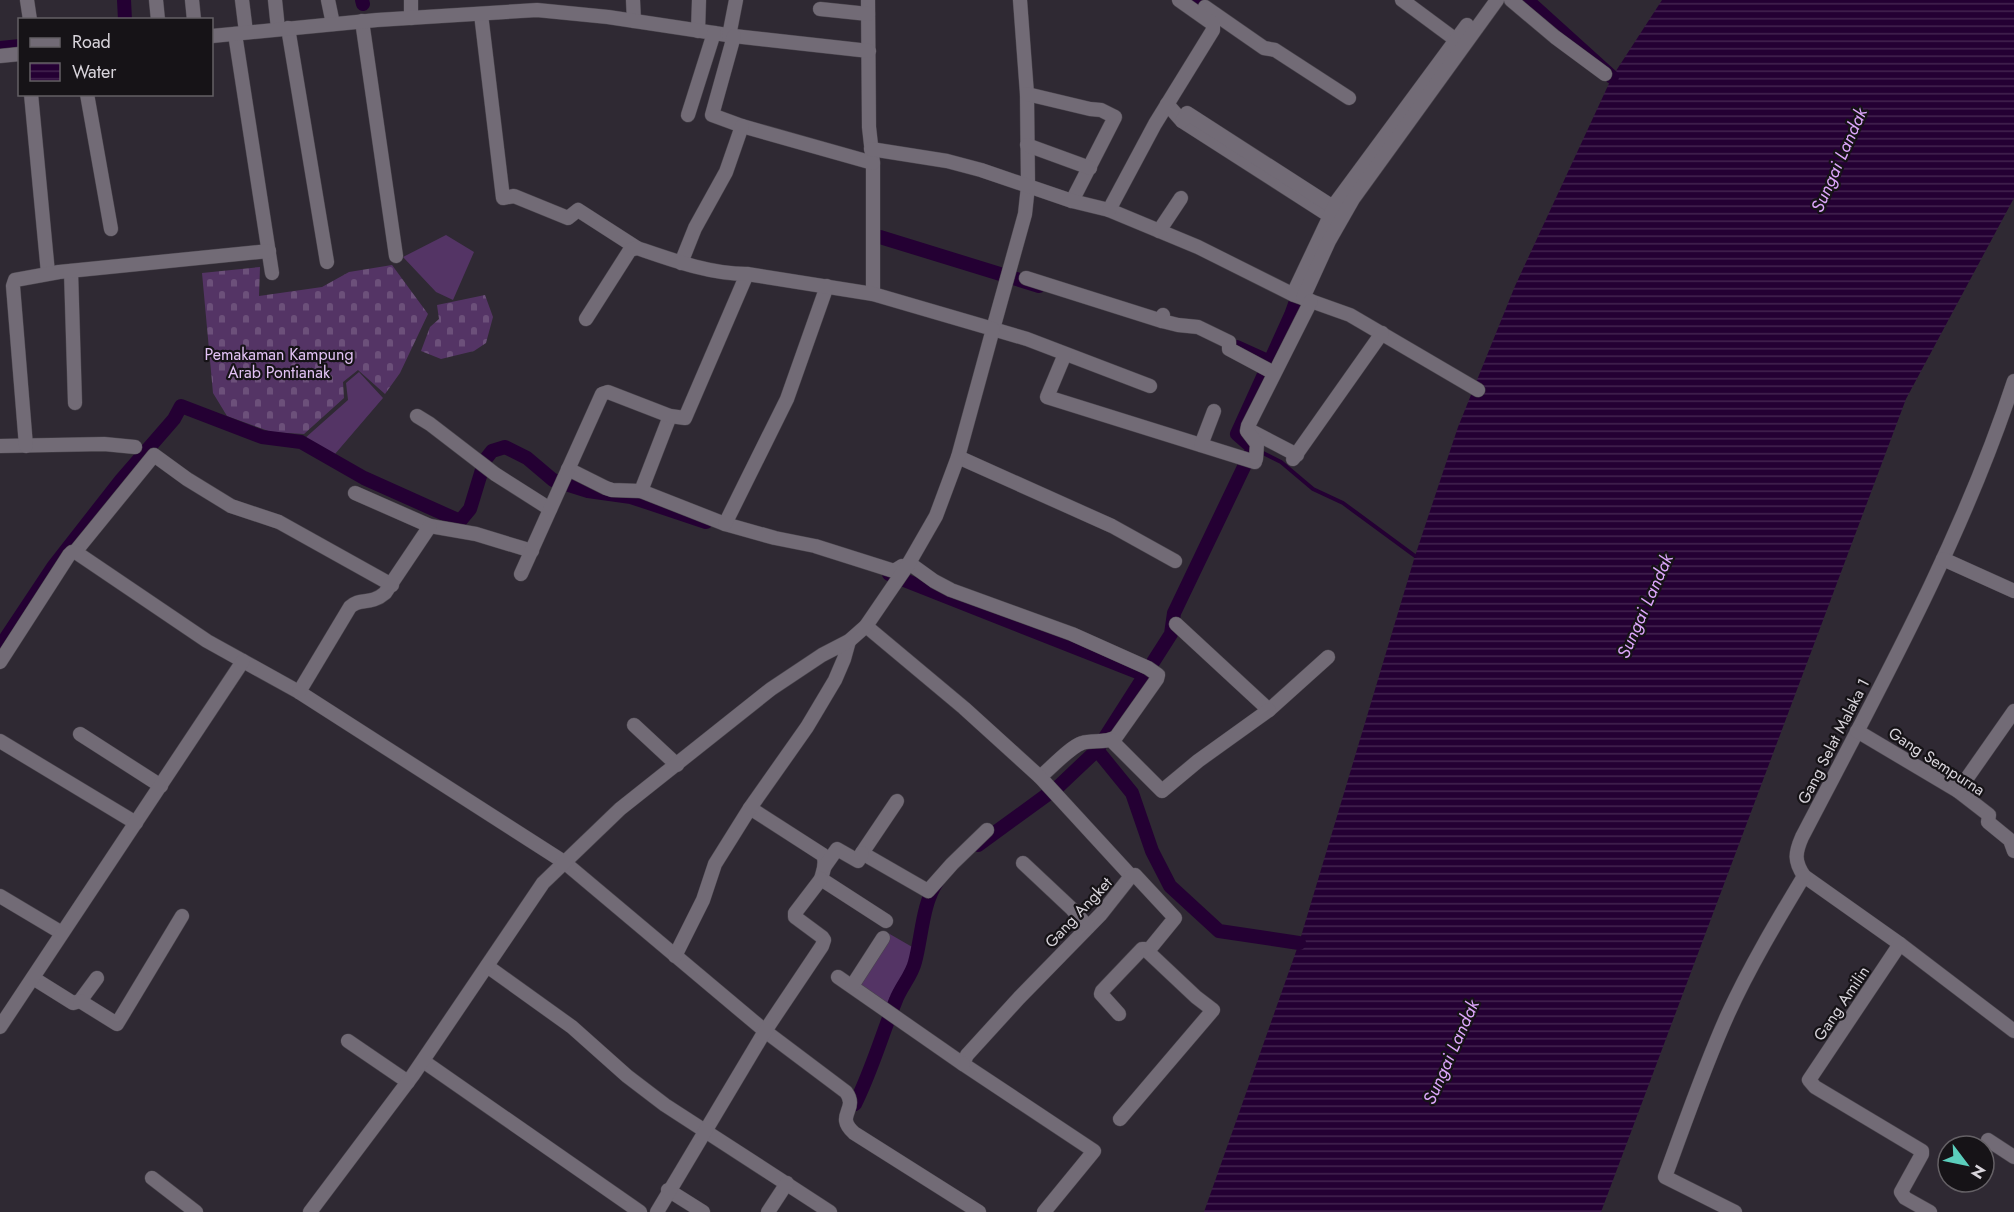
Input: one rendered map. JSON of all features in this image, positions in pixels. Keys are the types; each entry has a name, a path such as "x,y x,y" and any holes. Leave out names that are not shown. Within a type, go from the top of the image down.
{"street":[{"path":"27,0 30,18"},
{"path":"156,0 158,18"},
{"path":"192,0 194,18"},
{"path":"242,0 241,33 272,273"},
{"path":"275,0 283,29 327,262"},
{"path":"328,0 333,24"},
{"path":"411,0 411,18"},
{"path":"633,0 634,21"},
{"path":"698,31 699,0"},
{"path":"736,0 732,36 712,112 715,117 742,126 872,156 947,161 1072,201 1108,210 1198,247 1301,297 1350,315 1478,390"},
{"path":"310,1212 423,1061 536,893 564,862 620,809 771,690 822,655 849,641 866,626 903,572 936,516 958,457 1026,214 1027,94 1020,0"},
{"path":"1402,0 1456,40"},
{"path":"1243,427 1274,374 1331,213 1384,146 1486,0"},
{"path":"1429,83 1497,0"},
{"path":"1511,0 1555,37 1605,74"},
{"path":"1189,4 1264,48 1275,50 1349,98"},
{"path":"1108,210 1167,104 1214,28 1213,24 1189,4"},
{"path":"213,36 411,18 503,6 521,6 537,10 569,7 634,21 732,36 869,51"},
{"path":"820,9 868,7 873,294"},
{"path":"485,9 503,198 514,196 568,218 578,210 637,248 681,263 736,274 873,294 1027,339 1150,386"},
{"path":"362,21 396,256"},
{"path":"688,115 714,33"},
{"path":"0,56 18,54"},
{"path":"1027,94 1090,110 1100,109 1115,117 1072,201"},
{"path":"32,96 48,273"},
{"path":"87,96 111,230"},
{"path":"1167,104 1182,121 1331,213"},
{"path":"681,263 695,228 726,172 742,126"},
{"path":"1027,145 1090,168"},
{"path":"1311,266 1384,146"},
{"path":"1159,231 1181,198"},
{"path":"586,320 630,250 637,248"},
{"path":"26,446 13,284 17,279 48,273 269,251"},
{"path":"71,271 75,404"},
{"path":"521,574 604,392 670,416 683,419 687,416 747,274"},
{"path":"1026,278 1163,318 1178,325 1198,327 1229,342 1229,349 1274,374"},
{"path":"725,524 786,399 827,286"},
{"path":"1243,427 1295,457 1382,333"},
{"path":"1065,354 1047,397 1256,461 1257,444 1243,427"},
{"name":"Gang Selat Malaka 1","path":"1804,876 1796,860 1796,850 1943,559 2002,418 2014,381"},
{"path":"1201,445 1214,411"},
{"path":"417,416 483,466 550,509"},
{"path":"642,491 670,416"},
{"path":"0,446 104,444 135,447"},
{"path":"0,662 69,555 75,552 154,455 231,506 279,522 392,585"},
{"path":"958,457 1112,526 1175,561"},
{"path":"566,473 612,490 642,491 725,524 775,538 815,546 894,571 903,567 903,572"},
{"path":"355,493 430,526 477,534 532,551"},
{"path":"299,692 352,604 375,600 392,585 430,526"},
{"path":"75,552 207,641 299,692 564,862 765,1031 846,1092 851,1098 845,1120 846,1126 854,1133 979,1212"},
{"path":"1943,559 2014,591"},
{"path":"903,572 934,581 951,590 1072,634 1151,669 1158,675 1158,679 1123,728 1105,741 1079,744 1043,780"},
{"path":"1176,624 1269,710"},
{"name":"Gang Angket","path":"866,626 964,708 1043,780 1131,876 1101,914 1019,998 968,1055 963,1064"},
{"path":"675,956 702,900 715,864 750,808 807,727 835,680 849,641"},
{"path":"1105,741 1162,791 1198,761 1269,710 1328,657"},
{"path":"2,1018 33,978 243,661"},
{"path":"1958,791 2014,711"},
{"path":"634,725 677,765"},
{"name":"Gang Sempurna","path":"1857,731 1958,791 1989,815 1990,824 2010,840 2014,851"},
{"path":"80,734 161,786"},
{"path":"0,741 136,823"},
{"path":"657,1212 668,1190 765,1031 822,946 824,940 795,917 795,913 837,849 858,861 897,801"},
{"path":"750,808 819,852 825,859 823,872"},
{"path":"862,853 928,891 987,830"},
{"path":"1023,863 1088,927"},
{"path":"823,872 885,921"},
{"path":"1131,876 1135,875 1174,918 1148,951"},
{"path":"1736,1212 1665,1177 1729,1012 1769,934 1804,876 1900,944 2014,1031"},
{"path":"0,896 62,933"},
{"path":"80,1001 117,1024 182,916"},
{"path":"852,986 883,938"},
{"name":"Gang Amilin","path":"1900,944 1809,1080 1815,1087 1922,1151 1901,1192 1905,1198 1930,1212"},
{"path":"1119,1014 1101,994 1102,991 1142,949 1148,951 1213,1010 1120,1119"},
{"path":"487,966 572,1027 627,1076 680,1116 705,1129 830,1212"},
{"path":"837,977 1094,1151 1044,1212"},
{"path":"33,978 73,1003 80,1001 97,978"},
{"path":"348,1041 408,1082"},
{"path":"423,1061 624,1208 640,1212"},
{"path":"1996,1145 2014,1157"},
{"path":"152,1178 196,1212"},
{"path":"768,1212 788,1183"},
{"path":"668,1190 703,1212"}],"green space":[{"path":"446,235 474,252 453,300 436,292 403,257"},
{"name":"Pemakaman Kampung Arab Pontianak","path":"392,265 428,314 400,373 385,394 358,370 343,382 344,398 304,434 271,432 227,416 213,393 202,273 260,267 259,296 322,287 349,272"},
{"path":"485,295 493,317 486,343 474,351 441,359 421,351 430,327 439,319 437,305"},
{"path":"359,372 383,398 335,454 304,439 348,400 346,383"},
{"path":"888,933 914,948 903,980 884,1008 852,986"}],"water":[{"name":"Sungai Landak","path":"1662,0 2014,0 2014,198 1906,399 1601,1212 1204,1212 1299,943 1415,556 1458,427 1515,286 1612,77"}],"waterway":[{"path":"124,0 125,18"},
{"path":"362,0 363,4"},
{"path":"1191,0 1211,15"},
{"path":"1527,0 1612,77"},
{"path":"0,48 18,46"},
{"path":"880,237 1039,286"},
{"path":"978,845 1059,786 1097,750 1171,634 1174,613 1253,448 1237,434 1291,315 1301,287"},
{"path":"1237,347 1270,362"},
{"path":"0,647 53,567 121,480 174,419 181,406 262,437 301,442 364,478 460,521 470,509 485,460 492,451 505,447 527,458 553,480 588,491 631,497 706,522"},
{"path":"1259,451 1281,462 1313,489 1343,503 1415,556"},
{"path":"889,574 1145,675"},
{"path":"1097,750 1132,793 1152,851 1170,886 1219,931 1299,943"},
{"path":"855,1104 896,1000 914,967 925,911 937,882"}]}
